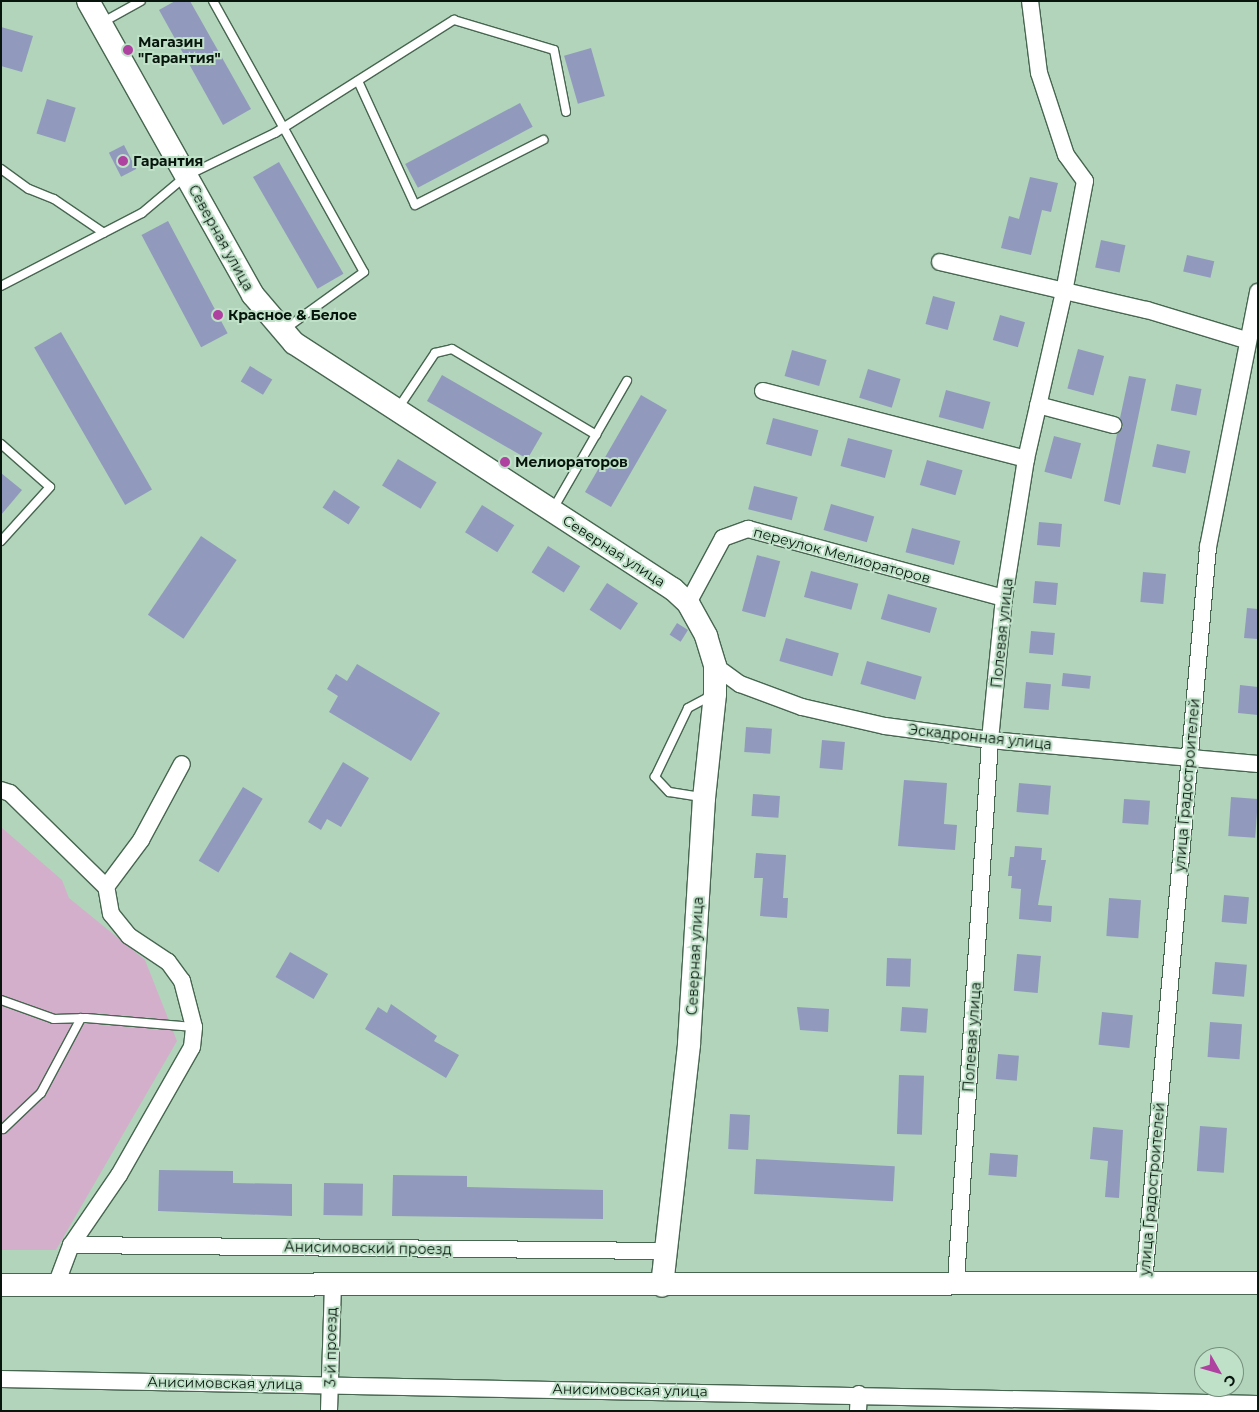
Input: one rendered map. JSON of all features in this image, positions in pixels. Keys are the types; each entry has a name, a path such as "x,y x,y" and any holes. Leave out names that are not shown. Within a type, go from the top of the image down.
{"street":[{"name":"Северная улица","path":"88,1 253,295 294,342 673,589 688,603 706,636 715,666 715,694 704,798 689,1045 662,1285"},
{"name":"Полевая улица","path":"956,1282 990,740 1004,598 1026,459 1064,292 1085,182 1066,155 1039,73 1030,1"},
{"path":"940,262 1147,310 1246,340"},
{"name":"улица Градостроителей","path":"1144,1283 1208,547 1246,340 1258,292"},
{"path":"764,391 1026,459"},
{"path":"1038,406 1114,425"},
{"name":"переулок Мелиораторов","path":"688,603 723,538 748,529 1004,598"},
{"name":"Эскадронная улица","path":"715,666 740,684 802,707 885,726 990,740 1258,764"},
{"path":"106,886 141,840 182,764"},
{"path":"1,790 10,794 106,886 111,914 129,936 168,962 182,981 194,1027 192,1048 119,1174 70,1245 56,1286"},
{"name":"Анисимовский проезд","path":"70,1245 666,1251"},
{"path":"1,1286 332,1283 662,1285 956,1282 1258,1283"},
{"name":"3-й проезд","path":"329,1411 332,1283"},
{"name":"Анисимовская улица","path":"1,1379 859,1394 1258,1404"},
{"path":"858,1411 859,1394"}],"lane":[{"path":"100,23 126,5 141,1"},
{"path":"213,1 364,272 283,330"},
{"path":"1,286 142,213 186,176 283,128 454,20 554,50 566,112"},
{"path":"358,81 415,205 543,140"},
{"path":"2,169 28,189 54,199 104,233"},
{"path":"397,409 435,353 452,349 596,435"},
{"path":"552,510 627,381"},
{"path":"1,444 50,487 1,541"},
{"path":"704,798 669,792 655,777 688,708 715,694"},
{"path":"1,1000 54,1019 82,1018 194,1027"},
{"path":"3,1129 41,1094 82,1018"}],"shaded area":[{"path":"1,827 62,880 69,898 145,960 177,1041 56,1250 1,1250"}],"building":[{"path":"175,1 190,1 251,109 223,125 159,10"},
{"path":"1,27 33,36 22,72 1,66"},
{"path":"591,48 605,96 578,104 564,56"},
{"path":"47,99 76,108 65,142 36,133"},
{"path":"520,103 533,127 418,188 405,164"},
{"name":"Гарантия","path":"124,145 136,169 121,177 109,153"},
{"path":"279,162 344,274 318,289 253,177"},
{"path":"1030,177 1058,183 1051,212 1042,210 1031,255 1001,248 1009,216 1019,219"},
{"path":"168,221 228,333 201,347 142,235"},
{"path":"1101,240 1125,245 1120,273 1095,267"},
{"path":"1187,255 1214,261 1210,278 1183,272"},
{"path":"933,296 955,302 948,330 925,324"},
{"path":"1000,315 1025,322 1018,347 993,340"},
{"path":"61,332 152,490 125,505 34,348"},
{"path":"1078,349 1104,356 1093,396 1067,389"},
{"path":"792,350 827,360 819,386 785,376"},
{"path":"250,366 272,379 263,395 241,381"},
{"path":"868,369 901,379 892,408 859,398"},
{"path":"442,375 542,433 527,459 427,401"},
{"path":"1129,376 1146,379 1120,505 1104,501 1117,434 1123,427 1120,418"},
{"path":"1176,384 1202,389 1196,415 1171,411"},
{"path":"946,390 990,402 983,429 939,417"},
{"path":"641,395 667,410 611,507 585,492"},
{"path":"773,418 818,430 811,456 766,444"},
{"path":"1054,436 1081,443 1071,479 1044,472"},
{"path":"848,438 892,450 885,478 840,466"},
{"path":"1157,444 1190,451 1185,474 1152,466"},
{"path":"398,459 437,482 421,509 382,486"},
{"path":"927,460 963,470 955,495 920,485"},
{"path":"1,473 22,490 1,515"},
{"path":"754,486 798,497 792,520 748,509"},
{"path":"334,490 360,507 349,524 323,508"},
{"path":"831,504 874,516 867,542 824,530"},
{"path":"482,505 514,525 497,552 465,532"},
{"path":"1039,522 1062,524 1060,547 1037,545"},
{"path":"912,528 960,541 954,565 906,552"},
{"path":"201,536 237,560 184,639 148,615"},
{"path":"548,546 580,566 564,592 532,572"},
{"path":"757,555 780,561 765,617 742,611"},
{"path":"811,571 858,584 851,610 804,597"},
{"path":"1143,572 1166,574 1163,604 1140,602"},
{"path":"1035,581 1058,583 1056,605 1033,603"},
{"path":"607,583 638,603 621,630 590,610"},
{"path":"888,594 937,608 930,633 881,619"},
{"path":"1247,608 1258,609 1258,639 1244,638"},
{"path":"677,623 688,630 681,642 670,635"},
{"path":"1031,631 1055,633 1053,655 1029,653"},
{"path":"786,638 839,653 832,676 779,661"},
{"path":"867,661 922,677 915,700 860,684"},
{"path":"357,664 440,713 411,761 329,712 338,696 327,689 336,674 347,681"},
{"path":"1063,673 1091,676 1089,689 1062,686"},
{"path":"1026,682 1051,684 1049,710 1024,708"},
{"path":"1240,685 1258,687 1258,715 1238,713"},
{"path":"746,727 772,729 770,754 744,752"},
{"path":"822,740 845,742 842,770 820,768"},
{"path":"343,762 369,778 341,827 327,819 321,830 308,822"},
{"path":"904,780 947,783 944,824 957,825 955,850 898,846"},
{"path":"1019,783 1051,786 1048,815 1016,812"},
{"path":"243,787 263,799 218,873 199,861"},
{"path":"753,794 780,796 778,818 751,816"},
{"path":"1231,797 1258,799 1255,838 1228,836"},
{"path":"1124,799 1150,801 1148,825 1122,823"},
{"path":"1015,846 1042,848 1041,860 1046,860 1038,905 1052,906 1051,922 1019,919 1021,889 1011,888 1012,876 1008,876 1010,857 1014,857"},
{"path":"756,853 786,855 783,898 788,898 787,918 760,916 763,878 754,878"},
{"path":"1224,895 1249,897 1247,924 1222,922"},
{"path":"1109,898 1141,900 1138,938 1106,936"},
{"path":"290,952 328,974 314,999 276,977"},
{"path":"1017,954 1041,956 1038,993 1014,991"},
{"path":"887,958 911,959 910,987 886,986"},
{"path":"1215,962 1247,965 1244,997 1212,994"},
{"path":"391,1004 437,1036 434,1041 459,1055 446,1078 365,1029 378,1007 387,1013"},
{"path":"797,1007 829,1009 828,1032 800,1030"},
{"path":"902,1007 928,1009 926,1033 900,1031"},
{"path":"1102,1012 1133,1015 1129,1048 1099,1045"},
{"path":"1210,1022 1242,1024 1239,1059 1208,1057"},
{"path":"998,1054 1019,1056 1017,1081 996,1079"},
{"path":"899,1075 924,1076 922,1135 897,1134"},
{"path":"730,1114 750,1115 748,1150 728,1149"},
{"path":"1200,1126 1227,1128 1224,1173 1197,1171"},
{"path":"1093,1127 1123,1130 1119,1198 1105,1197 1108,1161 1090,1159"},
{"path":"990,1153 1018,1155 1016,1177 988,1175"},
{"path":"756,1159 895,1166 893,1201 754,1194"},
{"path":"159,1170 233,1171 233,1183 292,1184 292,1216 158,1211"},
{"path":"393,1175 467,1176 467,1187 603,1190 603,1219 392,1216"},
{"path":"324,1183 363,1184 362,1216 323,1215"}],"place":[{"name":"Магазин \"Гарантия\"","path":"128,50"},
{"name":"Гарантия","path":"123,161"},
{"name":"Красное & Белое","path":"218,315"},
{"name":"Мелиораторов","path":"505,462"}]}
